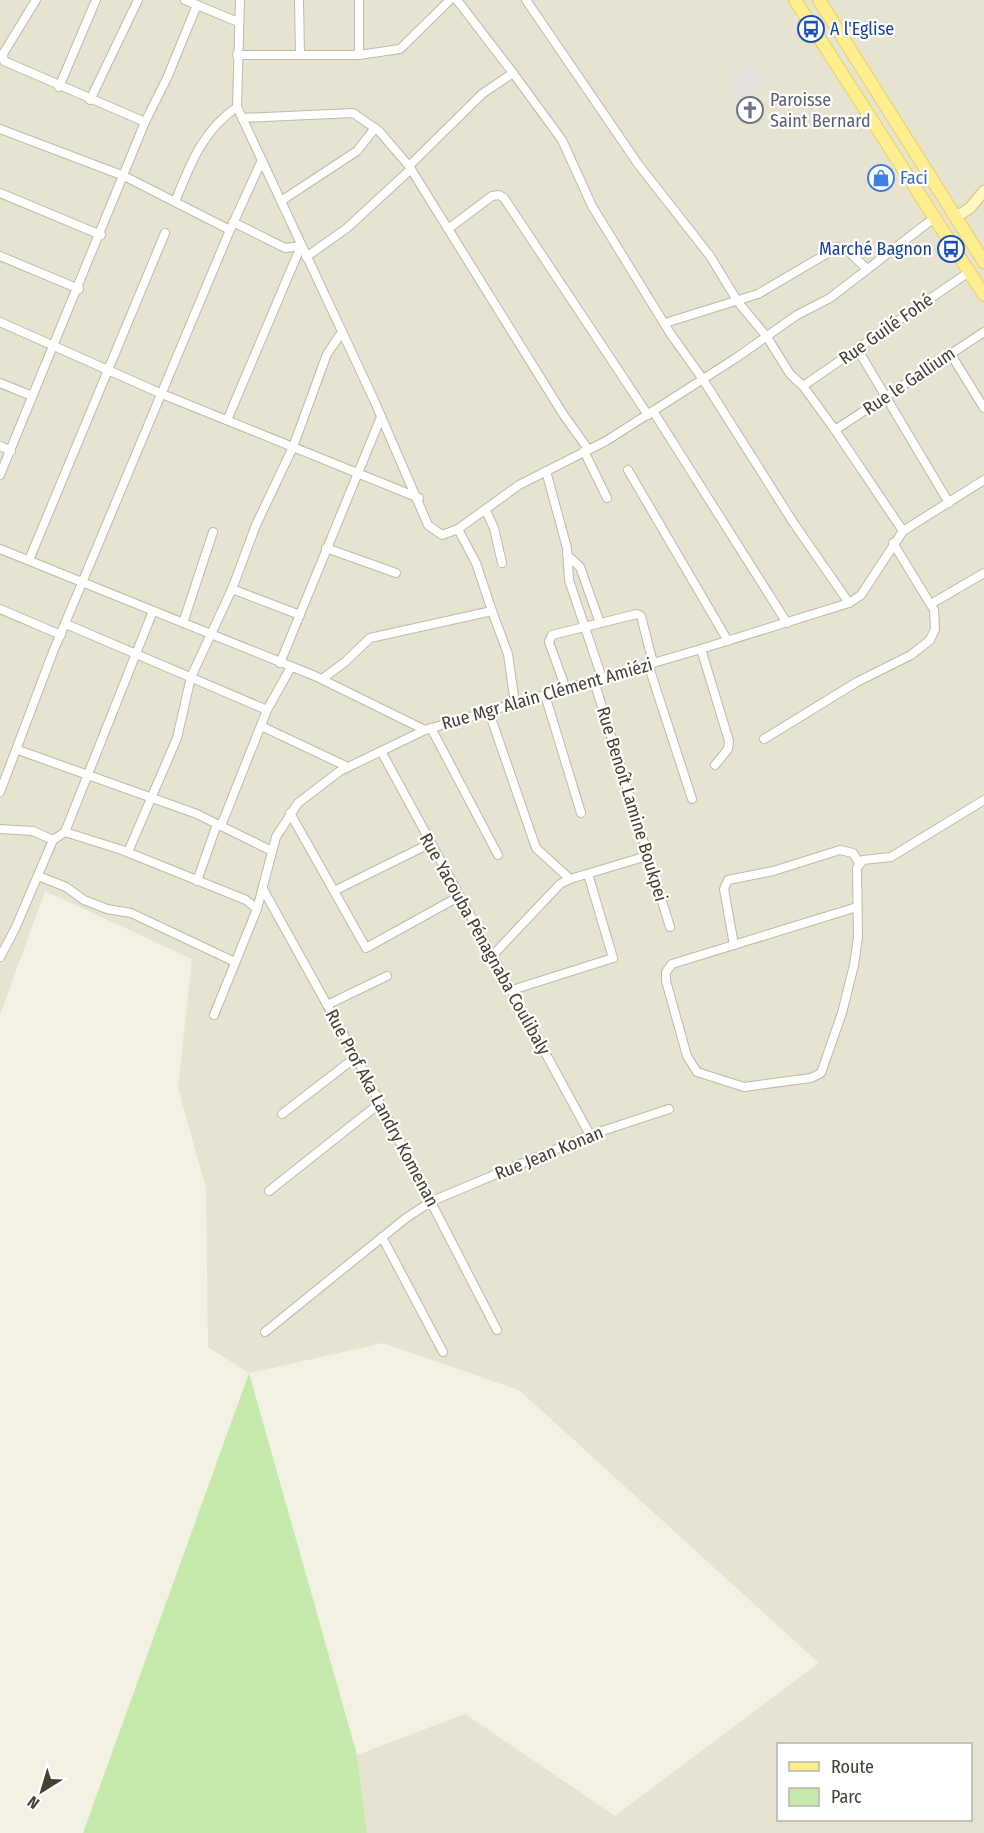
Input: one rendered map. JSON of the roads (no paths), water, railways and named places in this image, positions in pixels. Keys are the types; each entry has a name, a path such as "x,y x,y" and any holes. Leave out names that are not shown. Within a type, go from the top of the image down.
{"main road":[{"path":"795,0 984,295"},
{"path":"819,0 984,262"},
{"path":"832,59 850,49"}],"street":[{"path":"36,0 3,58 9,65 145,122"},
{"path":"59,87 96,0"},
{"path":"90,100 138,0"},
{"path":"185,0 238,22"},
{"path":"240,0 237,107 381,417 428,525 442,535 459,529 519,485 606,441 767,338 798,315 830,298 934,218"},
{"path":"299,0 300,55"},
{"path":"359,0 359,55"},
{"path":"237,55 359,55 400,49 450,0"},
{"path":"457,0 562,140 592,206 793,522 849,603"},
{"path":"526,0 638,164 710,256 738,302 767,338 790,374 802,386 835,430 903,531"},
{"path":"0,475 101,235 145,122 197,5"},
{"path":"306,257 347,228 482,94 513,73"},
{"path":"175,202 194,155 208,132 220,118 237,107"},
{"path":"242,118 353,113 375,128 410,168 586,450 607,498"},
{"path":"280,201 357,151 375,128"},
{"path":"0,129 124,176 175,202 285,248 301,246"},
{"path":"0,792 61,634 232,226 262,160"},
{"path":"956,217 970,208 984,191"},
{"path":"0,193 101,235"},
{"path":"448,229 492,196 499,195 504,198 651,412 787,623"},
{"path":"29,560 165,233"},
{"path":"228,418 301,246"},
{"path":"665,323 758,294 838,248 846,249 867,269"},
{"path":"0,256 78,289"},
{"name":"Rue Guilé Fohé","path":"802,386 858,350 969,272"},
{"path":"0,322 162,394 228,418 418,498"},
{"path":"128,852 177,738 191,677 209,633 232,589 256,525 293,447 327,354 342,332"},
{"name":"Rue le Gallium","path":"835,430 984,332"},
{"path":"858,350 949,502"},
{"path":"950,353 984,408"},
{"path":"0,383 32,396"},
{"path":"280,663 381,417"},
{"path":"0,446 11,451"},
{"path":"628,470 728,641"},
{"path":"546,471 567,555 580,567 600,623"},
{"name":"Rue Mgr Alain Clément Amiézi","path":"214,1015 257,909 276,837 290,813 316,788 348,767 428,729 701,650 849,603 861,595 903,531 984,480"},
{"path":"486,511 494,528 502,563"},
{"path":"459,529 476,563 508,654 515,704"},
{"path":"183,623 213,532"},
{"path":"764,739 857,682 910,655 930,640 936,619 931,604 893,543"},
{"path":"326,548 396,573"},
{"path":"0,549 322,679 428,729 498,855"},
{"name":"Rue Benoît Lamine Boukpei","path":"567,555 569,580 585,627 647,856 670,927"},
{"path":"931,604 984,573"},
{"path":"232,589 300,615"},
{"path":"0,609 61,634"},
{"path":"0,957 53,840 65,832 153,611"},
{"path":"322,679 345,662 370,638 492,611"},
{"path":"566,689 549,642 550,637 632,615 640,616 651,664 692,799"},
{"path":"66,624 267,710"},
{"path":"701,650 729,741 728,749 716,765"},
{"path":"197,881 267,710 291,667"},
{"path":"544,695 582,813"},
{"path":"489,712 536,848 570,879"},
{"path":"261,726 348,767"},
{"path":"18,750 153,798 219,825 272,852"},
{"name":"Rue Yacouba Pénagnaba Coulibaly","path":"381,751 429,844 493,955 590,1135"},
{"path":"857,907 672,964 666,972 666,981 691,1065 698,1072 744,1087 816,1076 824,1069 849,988 858,936 857,868 859,863 863,860 891,857 984,800"},
{"path":"290,813 366,948 460,896"},
{"path":"0,829 33,831 53,840"},
{"path":"65,832 128,852 246,900 257,909"},
{"path":"334,891 429,844"},
{"path":"734,945 724,889 728,880 773,871 840,850 853,853 859,863"},
{"path":"493,955 560,884 647,856"},
{"path":"512,990 612,958 588,874"},
{"path":"38,876 66,887 84,900 107,909 131,913 235,962"},
{"name":"Rue Prof Aka Landry Komenan","path":"263,889 356,1057 497,1330"},
{"path":"327,1005 387,976"},
{"path":"282,1114 356,1057"},
{"path":"268,1191 380,1103"},
{"name":"Rue Jean Konan","path":"265,1332 382,1237 432,1201 590,1135 669,1109"},
{"path":"382,1237 443,1352"}],"place":[{"name":"A l'Eglise","path":"811,29"},
{"name":"Paroisse Saint Bernard","path":"750,110"},
{"name":"Faci","path":"881,178"},
{"name":"Marché Bagnon","path":"951,249"}]}
